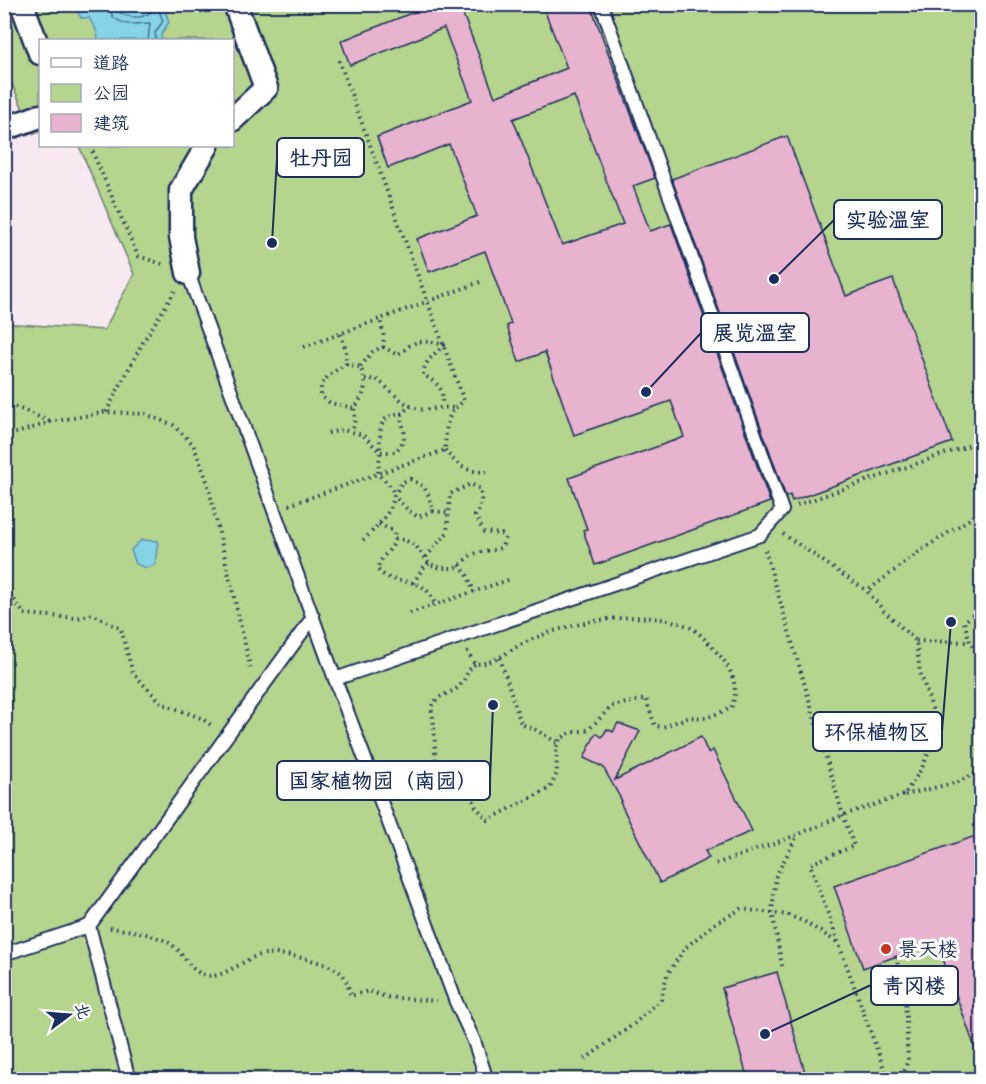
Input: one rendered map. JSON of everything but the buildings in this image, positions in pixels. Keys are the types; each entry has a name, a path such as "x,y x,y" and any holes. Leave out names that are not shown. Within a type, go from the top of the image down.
{"street":[{"path":"22,4 39,50"},
{"path":"234,118 266,88 235,4"},
{"path":"4,129 39,116"},
{"path":"188,273 181,237 181,190 206,147"}],"lane":[{"path":"335,679 765,530 782,510 601,4"},
{"path":"188,273 335,679 487,1080"},
{"path":"4,954 89,926 313,617"},
{"path":"89,926 129,1080"}],"path":[{"path":"338,58 464,401 453,408 446,428 445,450 456,463 472,472 489,471"},
{"path":"90,147 138,256 188,273 161,311 106,412"},
{"path":"304,347 483,281"},
{"path":"380,319 384,337 383,348"},
{"path":"341,334 346,351 346,364"},
{"path":"360,367 373,351 383,348 396,354 402,353 420,341 444,345"},
{"path":"441,406 444,397 441,387 423,375 423,368 428,359 444,345"},
{"path":"354,408 330,403 321,396 321,384 329,375 346,364 360,367"},
{"path":"352,432 355,419 354,408 362,399 366,389 360,367"},
{"path":"365,380 376,379 411,406 422,410 441,406 453,408"},
{"path":"4,402 51,422"},
{"path":"327,433 342,430 363,435 380,452 395,452 403,444 406,433 401,418 411,406"},
{"path":"4,437 51,422 106,412 145,414 173,424 193,444 207,481 256,695"},
{"path":"403,413 390,414 384,419 380,431 378,474 408,511 418,517 433,511 449,513"},
{"path":"782,510 981,443"},
{"path":"274,510 445,450"},
{"path":"363,540 385,518 402,482 410,479 423,484 433,511"},
{"path":"395,539 405,540 416,546 429,564 441,568 455,568 470,555 502,547 505,538 501,534 484,532 478,525 475,516 480,509 482,499 480,489 471,484 450,494 447,533 426,558"},
{"path":"867,591 923,549 981,511"},
{"path":"379,524 393,531 395,539 394,544 378,564 378,570 384,576 424,587 431,594 435,605"},
{"path":"765,530 867,591 884,611 916,641 920,672 934,714 933,742 922,768 904,795"},
{"path":"765,530 843,815 854,846 810,864 888,1080"},
{"path":"413,583 424,567 429,564"},
{"path":"460,565 468,576 474,591"},
{"path":"410,613 511,579"},
{"path":"4,585 24,614 77,618 93,614 121,629 133,674 163,705 201,718 226,736"},
{"path":"981,607 964,622 970,642 981,664"},
{"path":"636,616 664,620 693,629 725,662 735,682 736,697 731,708 721,713 706,718 689,717 663,727 655,726 646,699 612,706 588,730 570,733 558,743 556,748 557,773 550,788 488,820 476,807 464,776 447,777 436,766 434,745 435,722 431,707 436,699 460,685 468,669 475,664 489,663 525,643 574,626 636,616"},
{"path":"461,636 475,664"},
{"path":"916,641 970,642"},
{"path":"500,658 521,724 558,743"},
{"path":"716,864 797,835 843,815 904,795 958,782 981,771"},
{"path":"782,966 772,911 776,876 797,835"},
{"path":"585,1059 634,1024 661,999 667,975 685,948 714,924 741,909 772,911 788,915 838,942"},
{"path":"89,926 142,933 172,944 192,968 207,976 229,971 262,954 282,954 330,966 343,974 351,996 369,991 386,996 456,1002"},
{"path":"896,957 905,995 908,1060 901,1080"},
{"path":"4,1067 9,1080"}],"green space":[{"path":"5,5 981,5 981,1079 5,1079 4,323 104,330 134,274 79,147 234,147 234,39 39,39 39,132 34,134 5,68"}],"water":[{"path":"74,5 120,5 132,12 151,5 163,5 169,22 161,35 162,39 98,39 97,32 89,18 81,18"},
{"path":"141,540 158,541 155,565 146,568 136,564 131,550"}],"place":[{"name":"牡丹园","path":"272,243"},
{"name":"实验温室","path":"774,279"},
{"name":"展览温室","path":"646,392"},
{"name":"环保植物区","path":"951,622"},
{"name":"国家植物园（南园）","path":"493,705"},
{"name":"景天楼","path":"886,949"},
{"name":"青冈楼","path":"765,1034"}]}
